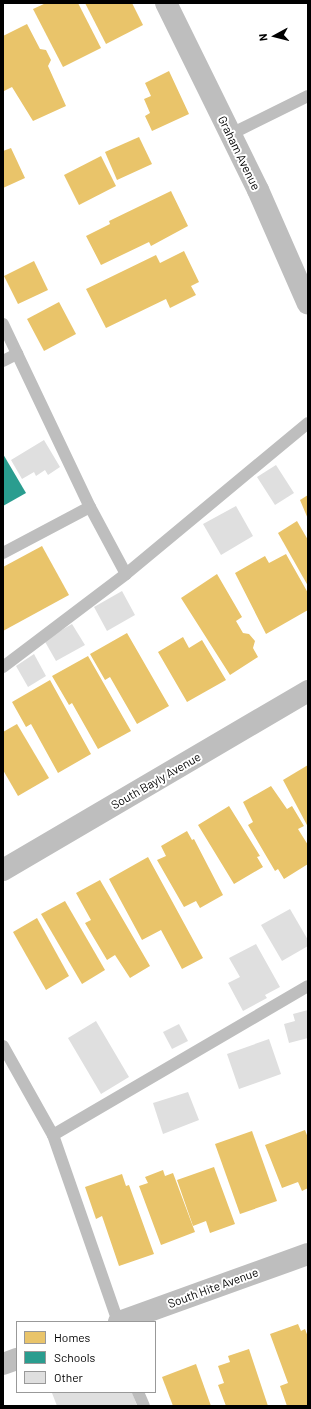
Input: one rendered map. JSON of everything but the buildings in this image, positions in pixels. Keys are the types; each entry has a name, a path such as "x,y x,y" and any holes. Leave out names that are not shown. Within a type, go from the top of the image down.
{"street":[{"name":"Graham Avenue","path":"166,3 231,134 308,304"},
{"name":"South Bayly Avenue","path":"3,870 308,692"},
{"name":"South Hite Avenue","path":"121,1321 308,1254"},
{"path":"3,1364 16,1359"}],"lane":[{"path":"231,134 308,96"},
{"path":"3,324 90,507 126,574"},
{"path":"3,361 17,354"},
{"path":"3,667 126,574 308,423"},
{"path":"3,553 90,507"},
{"path":"53,1135 308,986"},
{"path":"3,1046 53,1135 118,1321"},
{"path":"138,1393 144,1406"}]}
